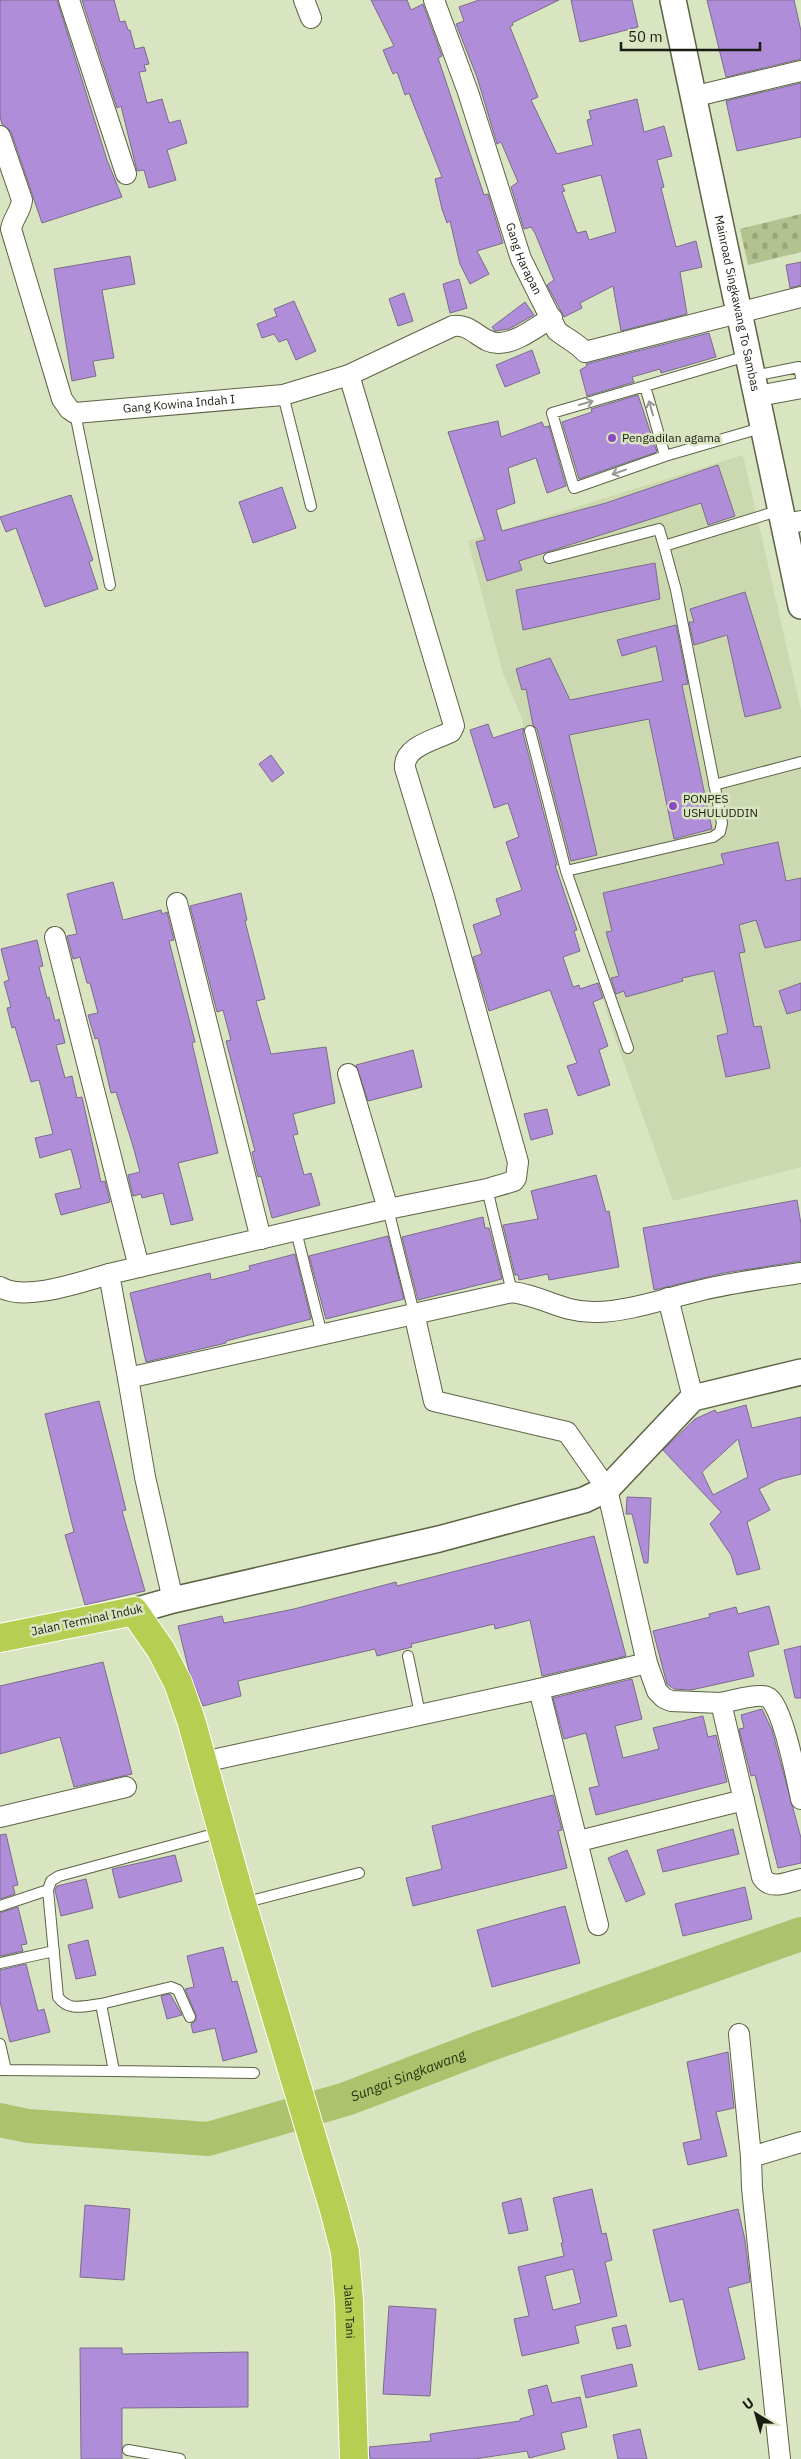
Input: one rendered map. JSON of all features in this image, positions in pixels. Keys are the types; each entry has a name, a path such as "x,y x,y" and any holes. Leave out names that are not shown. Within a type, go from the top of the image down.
{"highway":[{"name":"Jalan Terminal Induk","path":"0,1638 134,1611"},
{"name":"Jalan Tani","path":"134,1611 161,1650 178,1683 203,1762 242,1903 293,2070 345,2252 349,2301 354,2459"}],"street":[{"path":"69,0 126,174"},
{"name":"Gang Harapan","path":"434,0 468,92 521,258 557,331 564,337 574,340 585,352 738,313"},
{"name":"Mainroad Singkawang To Sambas","path":"672,0 738,313 789,518 801,606"},
{"path":"692,97 801,70"},
{"path":"0,136 22,200 21,208 11,229 62,399 69,410 75,413"},
{"path":"738,313 801,297"},
{"name":"Gang Kowina Indah I","path":"75,413 283,395 349,375 453,326 467,326 498,344 509,342 552,318"},
{"path":"0,1287 18,1293 59,1287 388,1209 487,1189 514,1181 516,1178 518,1162 444,896 405,768 404,759 408,752 451,732 454,726 349,375"},
{"path":"753,376 801,388"},
{"path":"177,903 261,1239"},
{"path":"56,937 139,1267"},
{"path":"348,1074 388,1209"},
{"path":"128,1378 512,1292 531,1295 568,1311 595,1313 722,1285 801,1273"},
{"path":"108,1274 144,1467 173,1600"},
{"path":"668,1298 693,1398"},
{"path":"414,1313 434,1401 567,1432 607,1489 648,1663 657,1691 664,1698 686,1703 722,1703 766,1696 776,1705 793,1730 801,1799"},
{"path":"607,1489 693,1398 801,1372"},
{"name":"Jalan Terminal Induk","path":"134,1611 173,1600 524,1517 584,1500 607,1489"},
{"path":"203,1762 539,1689 648,1663"},
{"path":"539,1689 579,1842 598,1924"},
{"path":"722,1703 762,1878 766,1884 772,1886 801,1878"},
{"path":"0,1817 126,1787"},
{"path":"579,1842 744,1800"},
{"path":"739,2034 751,2157 752,2188 780,2459"},
{"path":"751,2157 801,2142"}],"lane":[{"path":"765,427 666,456 574,488 552,413 644,386 753,376 799,367 801,377"},
{"path":"644,386 666,456"},
{"path":"283,395 310,506"},
{"path":"75,413 110,585"},
{"path":"664,546 789,518"},
{"path":"550,558 659,530 676,590 722,823 720,832 713,837 566,872"},
{"path":"530,731 566,872 628,1048"},
{"path":"714,785 801,762"},
{"path":"487,1189 512,1292"},
{"path":"388,1209 414,1313"},
{"path":"296,1231 322,1335"},
{"path":"408,1656 420,1714"},
{"path":"190,2017 178,1990 171,1987 100,2004 70,2008 64,2004 58,1997 48,1890 51,1881 59,1876 222,1832"},
{"path":"242,1903 359,1873"},
{"path":"0,1906 48,1890"},
{"path":"0,1963 54,1951"},
{"path":"100,2004 114,2071"},
{"path":"0,2044 3,2070 254,2073"},
{"path":"128,2450 180,2459"}],"shaded area":[{"name":"PONPES USHULUDDIN","path":"743,455 801,710 801,1167 673,1201 610,1024 582,921 534,769 521,716 503,674 468,541"}],"green space":[{"path":"801,214 801,252 748,265 740,229"}],"building":[{"path":"0,0 57,0 107,160 122,197 42,223 11,132 2,124 0,117"},
{"path":"82,0 114,0 120,22 125,21 128,30 130,30 135,49 144,47 149,64 144,65 146,71 139,72 147,103 162,99 169,123 180,120 187,143 167,150 176,180 149,188 144,170 137,171 121,106 117,108"},
{"path":"371,0 407,0 411,10 423,4 442,56 438,58 484,195 488,194 503,243 477,251 489,274 470,284 460,264 450,221 447,223 442,209 435,179 442,177 409,93 405,95 397,72 393,74 383,50 394,46"},
{"path":"479,0 559,0 512,23 513,25 510,27 538,97 531,100 557,154 593,145 587,120 591,119 589,111 637,99 644,132 664,126 672,156 657,160 664,187 661,188 676,247 696,241 702,267 680,272 687,314 621,331 613,286 580,303 582,308 564,317 547,285 554,280 535,233 531,227 524,229 511,187 518,182 501,142 497,144 477,77 456,24 464,21 459,7","holes":["601,175 616,232 589,240 586,231 577,233 562,192 565,191 562,185"]},
{"path":"571,0 632,0 638,27 580,42"},
{"path":"707,0 794,0 801,31 801,59 726,77"},
{"path":"801,83 801,137 737,151 726,101"},
{"path":"130,256 135,284 102,290 114,358 93,361 96,376 72,381 54,269"},
{"path":"801,262 801,285 790,288 786,265"},
{"path":"459,279 467,308 450,313 443,284"},
{"path":"404,293 413,321 398,326 389,299"},
{"path":"294,301 316,351 296,360 287,339 279,342 274,334 262,338 257,324 277,316 274,309"},
{"path":"525,302 534,315 509,329 495,331 492,327"},
{"path":"709,333 716,357 661,373 660,369 632,377 634,382 587,396 580,370 587,366 586,364"},
{"path":"532,350 540,373 505,387 496,365"},
{"name":"Pengadilan agama","path":"638,395 657,452 579,479 562,422 592,412 591,409"},
{"path":"498,421 501,437 542,422 544,427 549,426 566,486 547,493 536,458 508,468 515,503 496,510 502,531 606,503 718,465 735,516 708,525 701,503 519,561 522,570 487,581 476,542 485,540 448,432"},
{"path":"282,487 296,528 253,543 239,502"},
{"path":"71,495 93,560 89,562 98,589 45,607 16,528 6,532 0,517"},
{"path":"655,563 660,599 523,630 516,590"},
{"path":"745,592 781,708 745,717 727,635 694,645 689,622 694,622 690,609"},
{"path":"676,625 688,684 682,685 712,829 674,839 649,719 569,735 597,855 571,861 537,729 533,725 526,689 522,690 516,669 550,658 570,700 663,681 656,646 622,656 617,640"},
{"path":"488,724 493,738 524,728 523,733 557,865 555,865 577,930 574,931 580,951 563,957 573,987 579,985 580,989 598,983 603,998 593,1002 608,1046 599,1050 610,1085 578,1096 567,1066 577,1063 550,990 489,1011 473,957 482,954 473,925 501,915 496,899 522,890 506,842 519,837 508,803 494,808 470,730"},
{"path":"271,755 284,773 272,782 259,764"},
{"path":"778,842 786,881 801,878 801,940 765,948 756,920 739,925 745,952 739,953 754,1027 761,1026 770,1068 726,1077 717,1036 728,1033 714,971 682,978 683,981 626,997 624,991 616,994 611,978 619,976 606,932 612,931 603,893 724,864 721,854"},
{"path":"113,882 123,920 161,910 162,914 167,912 174,940 169,941 195,1042 192,1043 218,1153 178,1163 193,1220 171,1225 163,1193 142,1198 141,1194 133,1196 128,1175 140,1172 116,1092 111,1093 98,1038 95,1039 88,1015 98,1013 90,983 87,983 80,957 73,959 67,936 77,934 67,894"},
{"path":"241,893 247,920 245,921 265,999 256,1001 271,1054 326,1047 335,1103 293,1114 298,1134 293,1135 304,1175 311,1173 320,1205 272,1218 261,1176 258,1177 252,1152 255,1151 226,1041 231,1040 223,1010 217,1012 190,906"},
{"path":"37,940 43,966 39,967 47,998 49,997 55,1021 59,1019 65,1043 56,1045 65,1078 72,1076 77,1098 82,1097 101,1182 105,1181 110,1202 61,1215 55,1194 81,1188 71,1149 40,1158 35,1138 53,1134 39,1080 31,1082 15,1027 12,1028 7,1008 11,1007 4,982 9,980 1,949"},
{"path":"801,983 801,1010 787,1014 779,991"},
{"path":"413,1050 422,1087 368,1101 356,1065"},
{"path":"547,1109 553,1134 531,1140 524,1114"},
{"path":"596,1175 606,1212 609,1211 619,1267 549,1280 548,1274 519,1280 518,1275 515,1275 503,1225 538,1219 531,1191"},
{"path":"797,1200 801,1224 801,1261 724,1273 654,1290 643,1228"},
{"path":"483,1217 485,1228 489,1228 502,1279 418,1300 402,1237"},
{"path":"388,1236 404,1299 326,1319 309,1256"},
{"path":"295,1254 311,1319 226,1341 226,1343 146,1362 130,1293 210,1273 211,1280 250,1270 249,1266"},
{"path":"99,1401 126,1510 122,1511 145,1591 85,1605 65,1535 74,1532 45,1414"},
{"path":"746,1405 752,1428 801,1417 801,1474 777,1480 759,1489 770,1510 747,1522 760,1569 737,1575 731,1555 710,1524 721,1512 663,1450 695,1419 715,1410 717,1413","holes":["738,1439 748,1477 713,1495 702,1472"]},
{"path":"627,1497 651,1498 648,1563 644,1563 632,1514 626,1514"},
{"path":"594,1536 626,1656 542,1676 530,1620 495,1629 494,1624 411,1644 412,1647 377,1656 375,1649 238,1681 241,1696 203,1706 189,1671 178,1626 222,1616 224,1623 294,1609 396,1582 397,1586"},
{"path":"769,1606 779,1644 748,1652 754,1676 691,1690 674,1689 667,1684 653,1631 710,1617 709,1614 736,1607 738,1614"},
{"path":"801,1646 801,1698 795,1698 784,1650"},
{"path":"103,1662 132,1774 74,1787 60,1737 0,1754 0,1686"},
{"path":"632,1679 642,1719 615,1726 623,1758 659,1749 653,1728 703,1716 708,1737 716,1735 727,1782 596,1815 589,1788 599,1786 586,1733 564,1739 553,1698"},
{"path":"762,1709 772,1730 801,1838 801,1863 778,1868 755,1775 751,1776 739,1729 744,1728 741,1715"},
{"path":"553,1795 562,1830 558,1831 567,1868 413,1906 406,1878 442,1869 432,1826"},
{"path":"733,1829 739,1854 663,1872 657,1850"},
{"path":"6,1834 18,1885 13,1886 15,1894 0,1899 0,1835"},
{"path":"627,1850 645,1894 626,1902 608,1858"},
{"path":"175,1855 182,1881 119,1898 112,1869"},
{"path":"86,1879 93,1908 61,1916 55,1890 57,1886"},
{"path":"745,1887 752,1919 683,1936 675,1904"},
{"path":"565,1906 580,1963 492,1987 477,1930"},
{"path":"18,1907 27,1944 21,1945 23,1951 0,1956 0,1913"},
{"path":"88,1940 96,1975 76,1979 68,1945"},
{"path":"223,1947 232,1982 237,1981 257,2052 223,2061 215,2028 193,2033 191,2024 196,2021 196,2015 185,1989 194,1987 187,1956"},
{"path":"26,1964 38,2011 44,2009 50,2032 10,2042 0,2002 0,1970"},
{"path":"170,1994 182,2015 167,2019 161,1996"},
{"path":"728,2052 734,2108 716,2112 727,2156 688,2165 683,2143 701,2139 687,2062"},
{"path":"592,2189 602,2234 606,2233 612,2260 605,2262 617,2316 575,2326 579,2343 522,2356 514,2319 529,2316 518,2267 564,2256 553,2198","holes":["573,2269 581,2303 553,2310 545,2276"]},
{"path":"521,2198 528,2230 509,2234 502,2203"},
{"path":"85,2205 130,2209 124,2280 80,2277"},
{"path":"738,2209 745,2240 750,2282 728,2288 745,2359 699,2370 683,2299 670,2302 653,2230"},
{"path":"389,2306 436,2309 430,2396 383,2394"},
{"path":"626,2325 631,2346 617,2349 612,2328"},
{"path":"80,2348 122,2348 122,2354 248,2352 248,2407 122,2408 122,2459 81,2459"},
{"path":"632,2364 637,2386 586,2398 581,2376"},
{"path":"547,2385 552,2403 580,2397 587,2427 561,2433 565,2449 529,2458 527,2451 475,2459 370,2459 369,2447 431,2441 430,2434 520,2421 520,2419 534,2415 528,2390"},
{"path":"640,2429 647,2459 618,2459 613,2435"}],"waterway":[{"name":"Sungai Singkawang","path":"0,2120 28,2126 208,2139 346,2099 482,2047 801,1934"}],"place":[{"name":"Pengadilan agama","path":"612,438"},
{"name":"PONPES USHULUDDIN","path":"673,806"}]}
